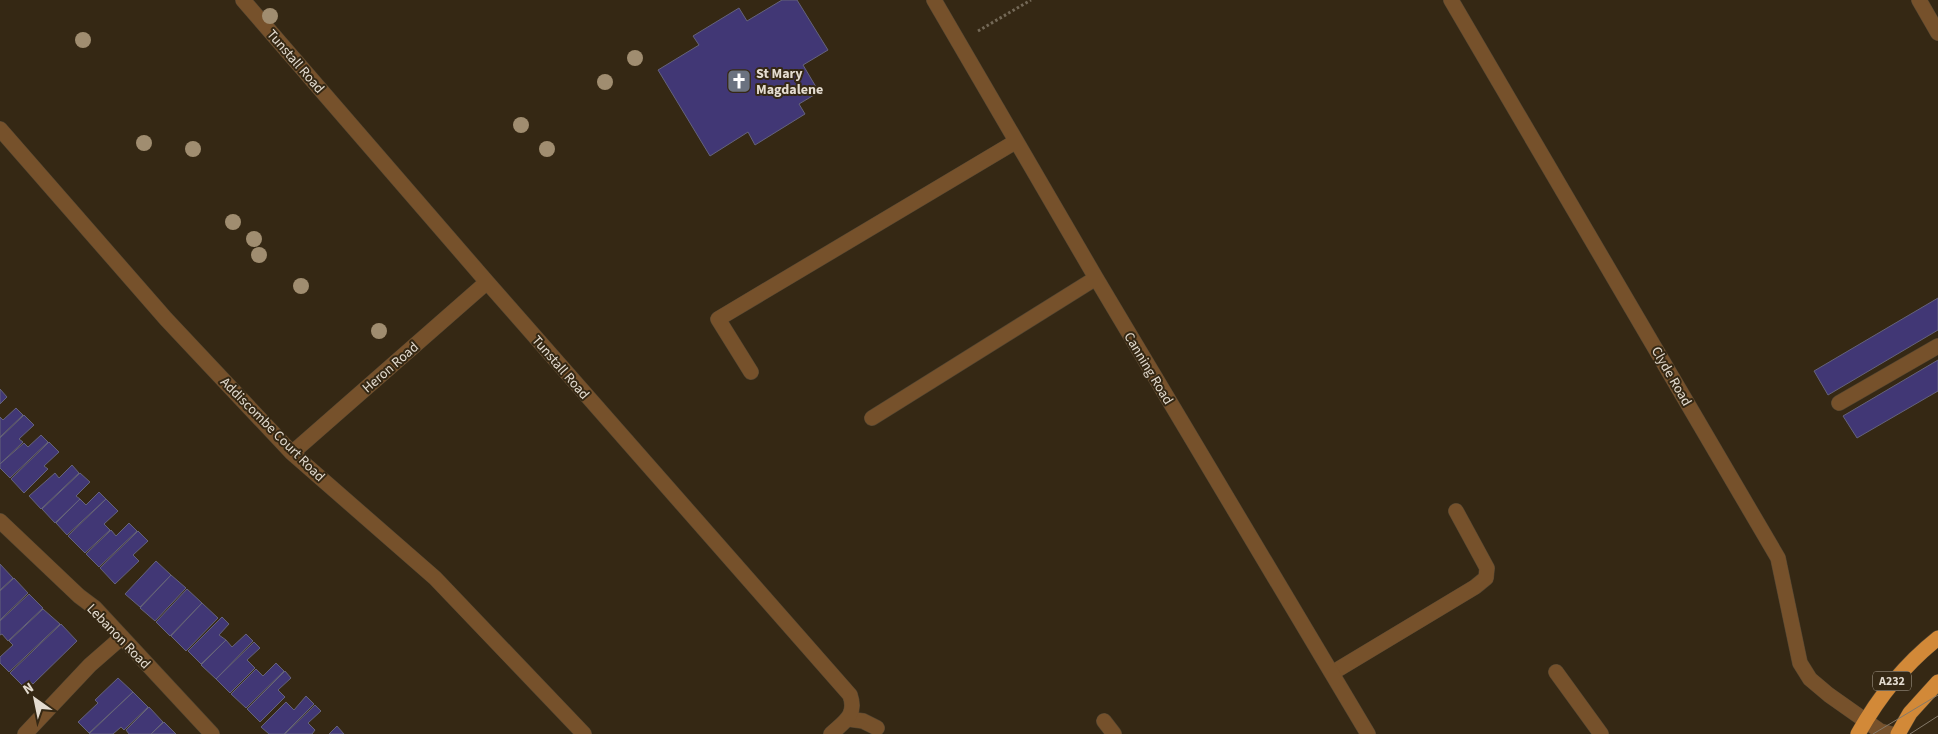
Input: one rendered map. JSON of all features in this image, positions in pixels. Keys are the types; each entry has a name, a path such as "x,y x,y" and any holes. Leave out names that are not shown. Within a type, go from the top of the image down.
{"highway":[{"name":"A232","path":"1862,727 1893,679 1910,661 1938,638"},
{"name":"A232","path":"1898,734 1910,713 1938,682"}],"street":[{"name":"Tunstall Road","path":"243,0 487,282 850,695 853,711 848,719"},
{"name":"Canning Road","path":"934,0 1015,142 1368,734"},
{"name":"Clyde Road","path":"1451,0 1778,558 1800,663 1810,678 1862,727 1891,734"},
{"path":"1919,0 1938,33"},
{"name":"Addiscombe Court Road","path":"0,129 166,319 292,453 435,578 584,734"},
{"path":"751,372 718,319 1015,142"},
{"path":"872,418 1096,278"},
{"name":"Heron Road","path":"292,453 487,282"},
{"path":"1838,403 1938,346"},
{"path":"1332,673 1475,587 1486,578 1487,568 1456,510"},
{"name":"Lebanon Road","path":"0,521 79,596 96,608 212,734"},
{"path":"25,734 90,666 122,637"},
{"path":"1556,672 1601,734"},
{"path":"831,734 848,719 863,721 877,728"},
{"path":"1104,721 1114,734"}],"path":[{"path":"958,43 1031,0"}],"building":[{"name":"St Mary Magdalene","path":"782,0 797,0 828,50 803,65 819,92 799,104 805,114 755,145 748,132 710,156 658,70 699,45 693,36 739,8 747,21"},
{"path":"1938,298 1938,330 1828,395 1814,371"},
{"path":"1938,360 1938,391 1857,438 1843,416"},
{"path":"0,389 7,397 0,404"},
{"path":"16,408 23,415 0,437 0,417 3,420"},
{"path":"24,415 34,425 19,439 23,442 0,464 0,438"},
{"path":"41,435 48,442 10,478 0,468 0,464 24,443 28,447"},
{"path":"49,442 59,452 44,466 48,469 24,493 11,479"},
{"path":"72,465 79,473 41,509 29,496 55,473 59,478"},
{"path":"80,473 90,482 76,496 80,499 55,523 42,509"},
{"path":"99,492 106,499 67,535 56,523 80,499 86,505"},
{"path":"106,499 118,511 104,524 110,530 85,553 68,536"},
{"path":"129,523 137,531 99,567 86,554 111,530 116,536"},
{"path":"138,531 148,541 133,555 139,561 115,584 100,568"},
{"path":"156,561 171,575 140,607 125,594"},
{"path":"0,564 13,578 0,590"},
{"path":"171,575 186,588 155,621 140,608"},
{"path":"14,578 28,593 0,620 0,591"},
{"path":"187,589 202,603 170,636 156,622"},
{"path":"29,594 43,608 8,641 2,634 0,635 0,621"},
{"path":"202,603 218,618 186,651 171,636"},
{"path":"43,609 60,624 9,672 0,663 0,657 13,645 9,641"},
{"path":"222,617 229,624 219,635 226,640 201,664 188,651"},
{"path":"61,624 77,641 33,684 29,681 23,686 10,673"},
{"path":"246,634 253,641 216,679 201,665 226,640 232,647"},
{"path":"254,642 260,648 247,660 255,668 230,693 216,679"},
{"path":"276,663 284,671 246,708 231,694 256,669 263,676"},
{"path":"285,671 291,678 278,690 285,697 260,722 247,709"},
{"path":"118,678 133,692 89,733 78,722 98,703 95,700"},
{"path":"133,692 148,707 124,730 121,727 113,734 89,734"},
{"path":"306,696 314,704 284,734 269,734 261,727 286,702 294,710"},
{"path":"315,705 321,711 308,723 315,730 312,734 285,734"},
{"path":"149,707 163,722 151,734 129,734 126,730"},
{"path":"164,722 176,734 151,734"},
{"path":"337,726 344,734 329,734"}],"tram line":[{"path":"1873,734 1938,695"},
{"path":"1910,734 1938,716"}],"place":[{"name":"St Mary Magdalene","path":"739,81"}]}
